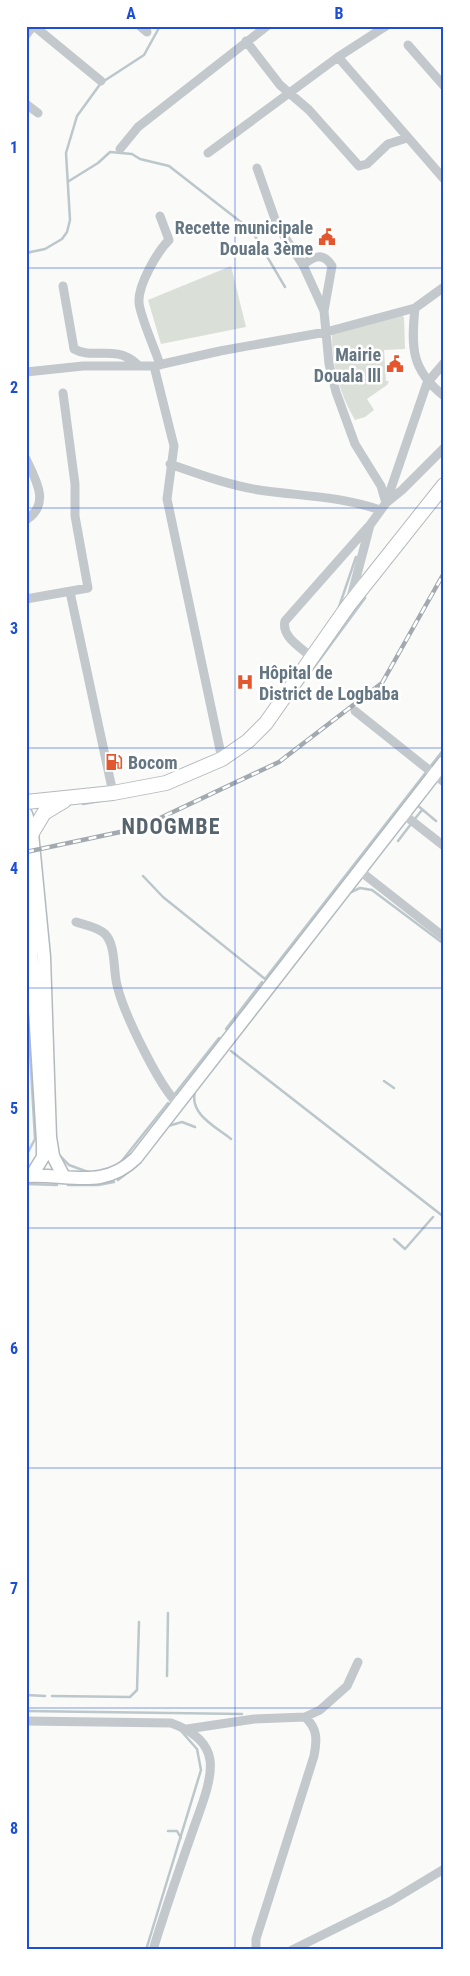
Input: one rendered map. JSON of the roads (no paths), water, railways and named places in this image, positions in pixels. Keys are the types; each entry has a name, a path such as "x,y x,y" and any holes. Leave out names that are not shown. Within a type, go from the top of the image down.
{"main road":[{"path":"26,802 113,793 166,783 222,759 248,741 266,723 348,606 444,486"},
{"path":"29,823 71,798"}],"street":[{"path":"26,35 34,26 100,81"},
{"path":"120,149 138,127 267,26"},
{"path":"208,153 338,57 386,26"},
{"path":"246,41 280,86 309,110 359,166 367,164 388,144 407,138"},
{"path":"408,45 444,86"},
{"path":"338,57 444,178"},
{"path":"26,104 38,113"},
{"path":"257,168 277,225 303,265 324,311"},
{"path":"160,216 168,240 160,249 142,287 139,302 157,365 174,446 170,464 167,499 222,759"},
{"path":"303,265 318,256 324,257 332,266 324,311 329,364 336,392 356,444 381,486 383,507"},
{"path":"63,286 74,348 80,352 117,354 129,357 137,364"},
{"path":"26,372 83,366 157,365 220,351 326,332 415,308 444,287"},
{"path":"415,308 412,336 416,362 427,383 444,396"},
{"path":"383,507 427,383 444,363"},
{"path":"26,599 88,588 75,516 75,484 63,393"},
{"path":"311,657 286,634 284,628 286,621 370,525 383,507 444,448"},
{"path":"26,459 41,493 40,504 35,514 26,520"},
{"path":"170,464 223,483 258,490 339,499 383,507"},
{"path":"348,606 370,525"},
{"path":"70,592 113,793"},
{"path":"355,711 439,778"},
{"path":"29,1176 100,1178 112,1176 123,1170 136,1158 403,814 439,778 444,762"},
{"path":"52,800 29,823 44,957 50,1137 52,1156 64,1177"},
{"path":"403,814 444,846"},
{"path":"26,862 43,1142 43,1157 29,1176"},
{"path":"360,871 444,937"},
{"path":"76,922 101,931 110,941 117,985 123,1003 162,1086 178,1104"},
{"path":"187,1729 254,1719 305,1717 320,1710 347,1686 358,1662"},
{"path":"256,1950 256,1939 314,1756 317,1740 316,1732 314,1725 305,1717"},
{"path":"26,1721 171,1723 187,1729 199,1739 207,1751 210,1768 202,1805 153,1950"},
{"path":"292,1950 391,1901 444,1868"}],"waterway":[{"path":"26,253 45,249 62,239 67,232 70,220 66,153 77,116 101,83 144,55 160,26"},
{"path":"69,181 98,163 110,152 132,154 140,159 169,166 246,226 255,236 285,287"},
{"path":"339,607 356,557"},
{"path":"290,700 365,598"},
{"path":"430,767 444,749"},
{"path":"143,876 163,897 265,979 427,771"},
{"path":"83,804 100,801"},
{"path":"417,805 436,821"},
{"path":"414,820 422,810"},
{"path":"398,841 411,824"},
{"path":"349,893 360,888 372,890 444,944"},
{"path":"26,981 35,1139 26,1156"},
{"path":"226,1029 262,982"},
{"path":"174,1095 219,1038"},
{"path":"231,1051 444,1217"},
{"path":"384,1081 394,1088"},
{"path":"195,1092 194,1100 200,1113 211,1125 231,1139"},
{"path":"121,1162 168,1103"},
{"path":"168,1126 182,1122 195,1127"},
{"path":"59,1155 69,1165 88,1172"},
{"path":"118,1180 136,1166"},
{"path":"68,1185 98,1185 114,1182"},
{"path":"26,1184 57,1185"},
{"path":"394,1239 405,1249 433,1217"},
{"path":"167,1676 168,1613"},
{"path":"52,1696 130,1697 137,1690 139,1622"},
{"path":"26,1695 45,1696"},
{"path":"26,1711 242,1714"},
{"path":"146,1950 201,1770 197,1749 182,1732"},
{"path":"168,1831 177,1831 181,1838"}],"railway":[{"path":"26,852 139,828 279,762 382,683 444,573"}],"place":[{"name":"Recette municipale Douala 3ème","path":"327,237"},
{"name":"Mairie Douala lll","path":"395,364"},
{"name":"Hôpital de District de Logbaba","path":"245,682"},
{"name":"Bocom","path":"114,762"}],"district":[{"name":"NDOGMBE","path":"171,826"}]}
